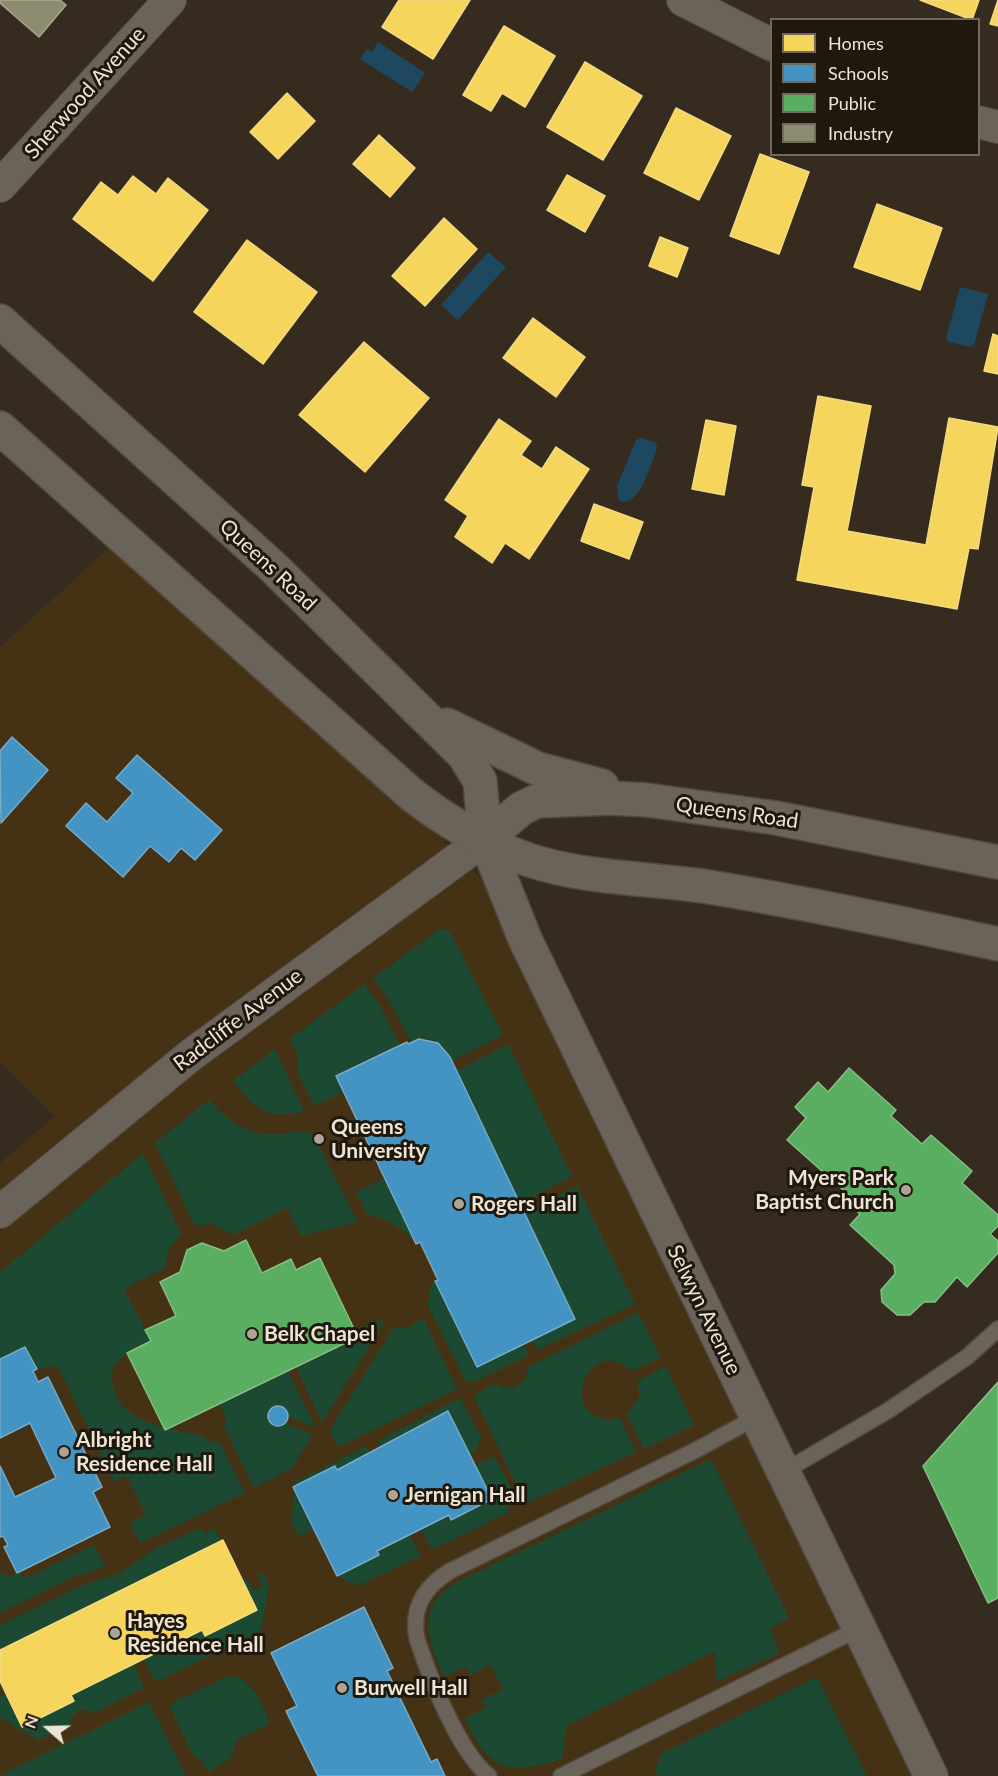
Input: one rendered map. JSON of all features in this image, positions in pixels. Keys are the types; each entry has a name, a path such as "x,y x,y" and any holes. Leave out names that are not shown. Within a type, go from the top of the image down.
{"street":[{"name":"Sherwood Avenue","path":"0,186 170,0"},
{"path":"683,0 770,44"},
{"path":"980,122 998,127"},
{"name":"Queens Road","path":"0,321 274,568 414,703 464,755 482,787 485,839"},
{"path":"0,428 411,794 437,813 508,851 545,864 709,887 917,926 998,945"},
{"path":"414,703 455,730 509,757 559,776 647,800"},
{"name":"Queens Road","path":"485,839 522,808 537,801 586,797 647,800 826,826 998,862"},
{"name":"Radcliffe Avenue","path":"0,1212 191,1055 485,839"},
{"name":"Selwyn Avenue","path":"485,839 525,939 932,1776"}],"lane":[{"path":"783,1472 889,1410 967,1357 998,1329"},
{"path":"489,1776 478,1767 461,1740 417,1639 416,1611 428,1588 450,1570 696,1450 757,1417"},
{"path":"561,1776 860,1628"}],"shaded area":[{"name":"Queens University","path":"112,545 410,807 485,883 918,1776 0,1776 0,1163 55,1116 0,1062 0,647"}],"green space":[{"path":"439,930 448,930 451,934 503,1035 451,1061 439,1045 431,1039 425,1038 411,1042 386,995 373,978"},
{"path":"364,984 380,1006 400,1045 337,1076 344,1092 314,1106 297,1072 297,1053 290,1039"},
{"path":"508,1044 572,1177 520,1203 456,1071"},
{"path":"275,1049 304,1111 281,1114 263,1110 256,1106 233,1081"},
{"path":"209,1100 232,1121 259,1133 280,1134 301,1131 313,1134 358,1222 301,1236 287,1208 233,1235 212,1224 195,1226 155,1143"},
{"path":"143,1153 181,1233 168,1250 165,1268 124,1289 151,1341 127,1353 113,1366 113,1385 118,1399 127,1410 139,1418 170,1429 202,1436 210,1442 220,1443 245,1493 140,1543 130,1523 146,1515 127,1476 114,1482 58,1366 37,1369 25,1347 0,1359 0,1272"},
{"path":"385,1178 416,1244 395,1225 368,1215 356,1192"},
{"path":"577,1186 635,1304 537,1350 532,1340 575,1319 525,1212"},
{"path":"435,1281 477,1367 524,1345 529,1355 472,1383 465,1380 428,1305 431,1284"},
{"path":"638,1313 661,1357 632,1371 615,1361 601,1362 590,1370 584,1383 582,1398 587,1410 600,1418 620,1418 636,1452 525,1504 474,1396 495,1383 503,1388 515,1388 526,1379 528,1367"},
{"path":"423,1318 457,1389 338,1447 330,1430 394,1327 408,1328"},
{"path":"378,1320 384,1323 322,1422 296,1367 365,1334 362,1328"},
{"path":"666,1366 694,1425 644,1449 627,1415 639,1398 638,1381"},
{"path":"288,1371 316,1428 289,1417 286,1409 278,1406 272,1408 268,1416 270,1423 278,1427 286,1424 313,1435 291,1469 254,1488 224,1427 226,1417 220,1403"},
{"path":"460,1398 481,1437 477,1449 469,1454 448,1411 407,1431 408,1434 381,1448 378,1441"},
{"path":"367,1446 370,1454 337,1470 335,1466 295,1486 296,1481"},
{"path":"495,1457 511,1488 508,1513 432,1550 421,1529 449,1515 451,1520 492,1499 475,1466"},
{"path":"711,1459 789,1618 770,1629 779,1653 718,1681 715,1678 716,1651 566,1726 562,1759 513,1768 492,1759 483,1750 465,1718 486,1708 482,1700 503,1689 490,1665 471,1675 466,1666 445,1677 429,1637 430,1612 436,1601 459,1581"},
{"path":"295,1491 314,1529 299,1537 291,1521"},
{"path":"199,1528 206,1533 215,1529 221,1540 0,1650 0,1625 83,1585 118,1574 157,1548"},
{"path":"409,1535 421,1556 357,1586 337,1576"},
{"path":"94,1545 105,1567 71,1578 0,1613 0,1573 10,1576 17,1573 26,1578"},
{"path":"262,1573 269,1585 261,1630 159,1681 154,1679 144,1659 202,1630 205,1636 257,1610 243,1581 247,1579 254,1591 263,1586 257,1574"},
{"path":"134,1664 144,1688 91,1714 89,1709 78,1711 70,1719 71,1724 39,1740 0,1718 0,1696 6,1693 23,1726 74,1701 71,1695"},
{"path":"229,1676 238,1678 251,1687 260,1700 270,1724 237,1739 230,1759 208,1772 203,1762 192,1754 170,1706 173,1702"},
{"path":"817,1677 867,1776 658,1776 655,1769 659,1755"},
{"path":"149,1702 186,1776 0,1776"}],"water":[{"path":"378,42 425,73 412,92 360,59 367,49 372,52"},
{"path":"488,252 506,267 458,320 441,305"},
{"path":"960,287 988,294 974,345 970,347 949,342 946,338"},
{"path":"642,438 656,443 657,448 652,464 638,492 626,501 619,500 617,486 636,440"}],"building: Homes":[{"path":"399,0 470,0 433,59 382,27"},
{"path":"920,0 979,0 973,18 967,18"},
{"path":"998,0 998,26 990,24"},
{"path":"504,26 555,56 525,107 502,93 491,111 463,95"},
{"path":"585,62 642,96 603,160 547,127"},
{"path":"287,93 315,121 278,159 250,132"},
{"path":"676,108 731,136 699,200 644,173"},
{"path":"379,135 415,168 390,197 353,164"},
{"path":"760,154 809,172 779,254 730,236"},
{"path":"567,175 605,196 585,232 547,210"},
{"path":"133,176 156,194 168,178 208,210 153,281 73,219 101,182 118,195"},
{"path":"877,204 942,228 920,290 854,267"},
{"path":"444,218 477,249 425,306 392,276"},
{"path":"660,237 688,248 677,277 649,266"},
{"path":"247,240 317,292 263,364 194,312"},
{"path":"533,318 585,357 556,397 503,358"},
{"path":"993,334 998,336 998,374 984,371"},
{"path":"364,342 429,398 365,472 299,415"},
{"path":"818,396 871,406 847,531 926,545 949,418 998,427 978,549 969,548 957,609 797,580 814,487 802,485"},
{"path":"499,419 531,441 521,455 542,469 556,447 589,469 529,559 505,543 492,563 455,537 468,516 445,500"},
{"path":"706,420 736,426 724,495 692,489"},
{"path":"594,504 643,522 629,559 581,541"},
{"name":"Hayes Residence Hall","path":"223,1540 257,1610 205,1636 202,1630 71,1695 74,1701 22,1727 0,1681 0,1650"}],"building: Schools":[{"path":"12,737 48,770 1,823 0,751"},
{"path":"137,755 222,830 195,860 181,848 169,862 150,846 123,877 66,826 86,803 107,822 133,793 116,778"},
{"name":"Rogers Hall","path":"419,1039 438,1043 450,1057 575,1319 477,1367 435,1281 438,1280 420,1242 416,1244 336,1076 407,1042 408,1044"},
{"name":"Albright Residence Hall","path":"25,1347 37,1369 33,1371 38,1382 48,1377 102,1487 93,1492 110,1527 17,1573 4,1547 8,1545 3,1536 0,1537 0,1466 15,1497 56,1478 30,1423 0,1438 0,1359"},
{"path":"278,1406 285,1409 288,1416 285,1423 278,1426 271,1423 268,1416 271,1409"},
{"name":"Jernigan Hall","path":"448,1411 492,1499 451,1520 449,1515 377,1551 379,1555 337,1576 293,1487 335,1466 337,1470"},
{"name":"Burwell Hall","path":"364,1607 393,1668 387,1671 431,1762 437,1759 445,1776 318,1776 286,1711 297,1706 271,1653"}],"building: Public":[{"name":"Myers Park Baptist Church","path":"849,1068 896,1110 891,1116 922,1144 931,1135 972,1171 962,1183 998,1215 998,1226 990,1234 998,1241 998,1253 967,1287 957,1277 935,1302 924,1302 910,1315 897,1315 882,1302 881,1290 895,1274 894,1265 850,1225 860,1214 846,1202 851,1197 787,1140 806,1118 795,1107 818,1082 828,1092"},
{"name":"Belk Chapel","path":"246,1240 262,1273 291,1259 296,1270 320,1258 358,1337 165,1430 127,1353 151,1341 145,1330 176,1316 160,1282 180,1272 187,1250 202,1243 224,1251"},
{"path":"998,1382 998,1598 988,1603 923,1466"}],"building: Industry":[{"path":"0,0 60,0 66,5 39,37 0,3"}],"place":[{"name":"Queens University","path":"319,1139"},
{"name":"Myers Park Baptist Church","path":"906,1190"},
{"name":"Rogers Hall","path":"459,1204"},
{"name":"Belk Chapel","path":"252,1334"},
{"name":"Albright Residence Hall","path":"64,1452"},
{"name":"Jernigan Hall","path":"393,1495"},
{"name":"Hayes Residence Hall","path":"115,1633"},
{"name":"Burwell Hall","path":"342,1688"}]}
